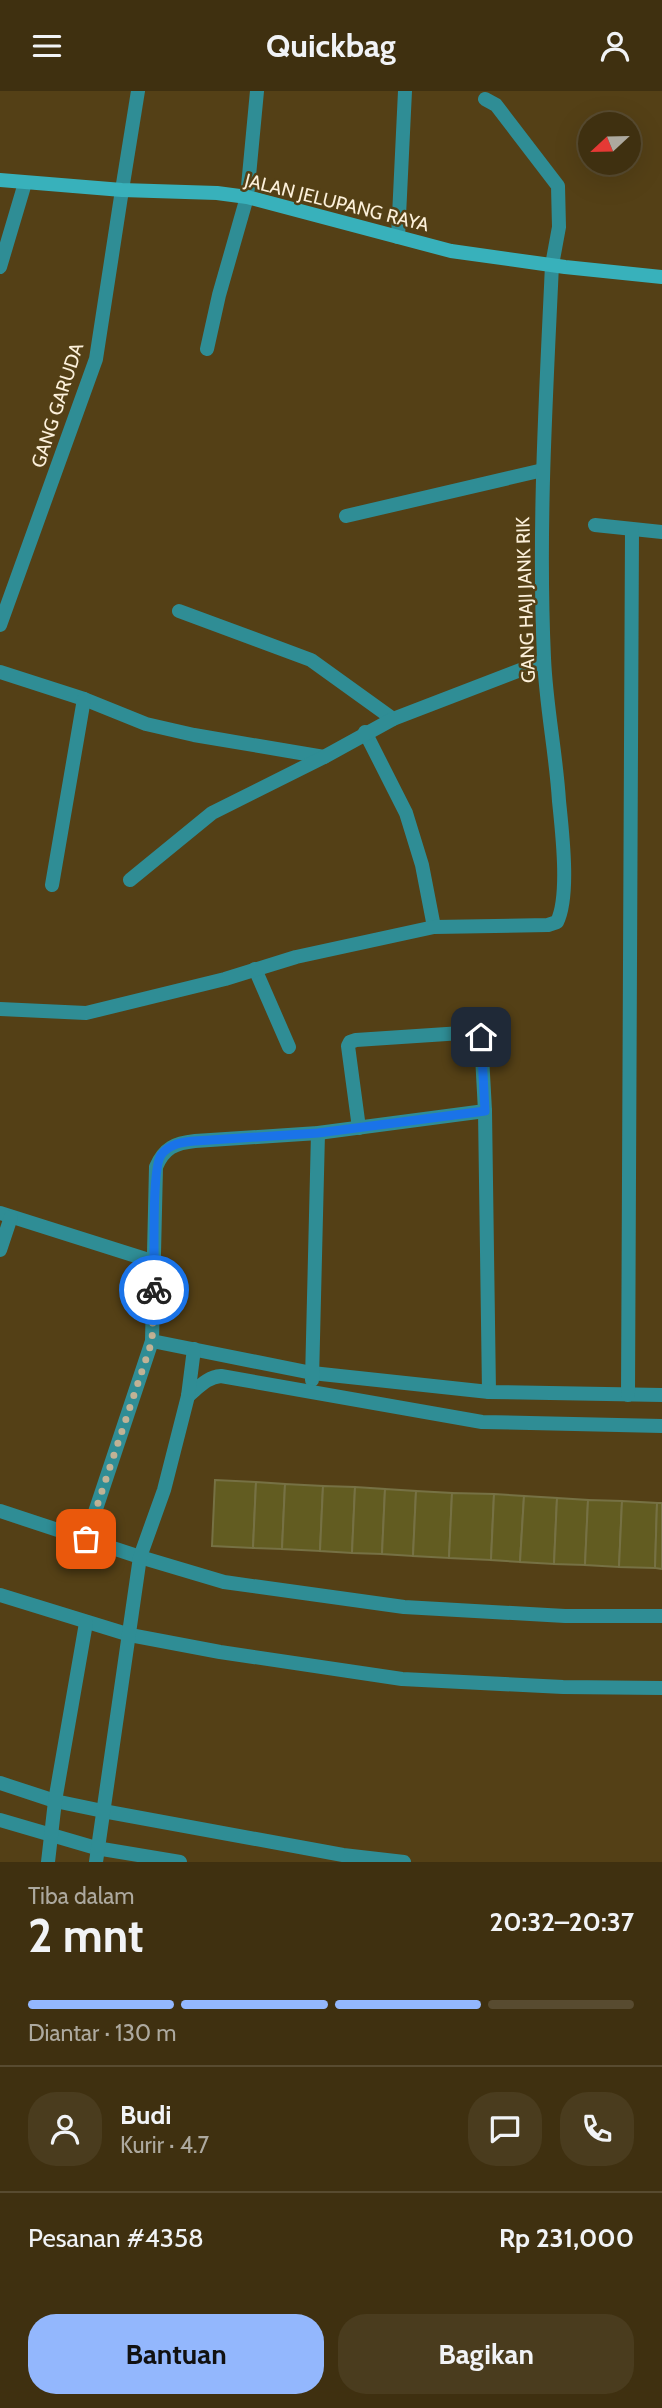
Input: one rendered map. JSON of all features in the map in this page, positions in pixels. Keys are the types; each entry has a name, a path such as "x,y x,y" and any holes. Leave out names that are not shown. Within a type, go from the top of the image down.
{"street":[{"name":"GANG GARUDA","path":"0,625 96,359 138,91"},
{"path":"207,349 219,295 247,197 257,91"},
{"path":"398,237 405,91"},
{"name":"GANG HAJI JANK RIK","path":"435,927 548,925 557,922 562,912 563,856 556,757 544,661 541,521 552,265 559,227 558,186 496,105 485,99"},
{"name":"JALAN JELUPANG RAYA","path":"0,180 247,197 452,251 662,277"},
{"path":"0,267 25,183"},
{"path":"346,516 543,471"},
{"path":"594,525 662,532"},
{"path":"628,1395 632,530"},
{"path":"179,611 311,660 393,719"},
{"path":"130,880 212,813 324,757 365,732 544,661"},
{"path":"0,672 83,699 146,724 324,757"},
{"path":"52,885 83,699"},
{"path":"0,1009 86,1013 296,957 435,927 422,865 406,813 365,732"},
{"path":"255,969 289,1047"},
{"path":"359,1128 348,1046 351,1042 477,1032 481,1037 485,1111 489,1392"},
{"path":"86,1539 152,1341 156,1167 166,1149 175,1144 195,1141 318,1133 485,1111"},
{"path":"312,1392 318,1133"},
{"path":"0,1250 6,1215 155,1262"},
{"path":"152,1341 312,1373 489,1392 662,1395"},
{"path":"96,1855 141,1557 164,1490 188,1395 194,1349"},
{"path":"240,1379 242,1359"},
{"path":"188,1395 213,1377 240,1379 482,1422 662,1426"},
{"path":"0,1511 225,1581 404,1607 565,1616 662,1616"},
{"path":"0,1595 130,1636 402,1679 563,1687 662,1688"},
{"path":"48,1862 55,1801 86,1623"},
{"path":"0,1783 55,1801 103,1811 343,1855 404,1862"},
{"path":"0,1820 96,1855 180,1862"}],"building":[{"path":"215,1480 256,1482 253,1548 212,1546"},
{"path":"256,1482 285,1484 282,1549 253,1548"},
{"path":"285,1484 323,1486 320,1551 282,1549"},
{"path":"323,1486 355,1487 352,1553 320,1551"},
{"path":"355,1487 385,1489 382,1554 352,1553"},
{"path":"385,1489 416,1491 413,1556 382,1554"},
{"path":"416,1491 452,1493 449,1558 413,1556"},
{"path":"452,1493 494,1494 491,1560 449,1558"},
{"path":"494,1494 524,1496 520,1562 491,1560"},
{"path":"524,1496 557,1498 554,1564 520,1562"},
{"path":"557,1498 588,1500 585,1565 554,1564"},
{"path":"588,1500 622,1501 619,1567 585,1565"},
{"path":"622,1501 657,1503 655,1568 619,1567"},
{"path":"657,1503 662,1503 662,1569 655,1568"}],"way so far":[{"path":"86,1539 152,1341 154,1290"}],"route":[{"path":"154,1290 156,1167 166,1149 183,1142 318,1133 485,1111 481,1037"}]}
